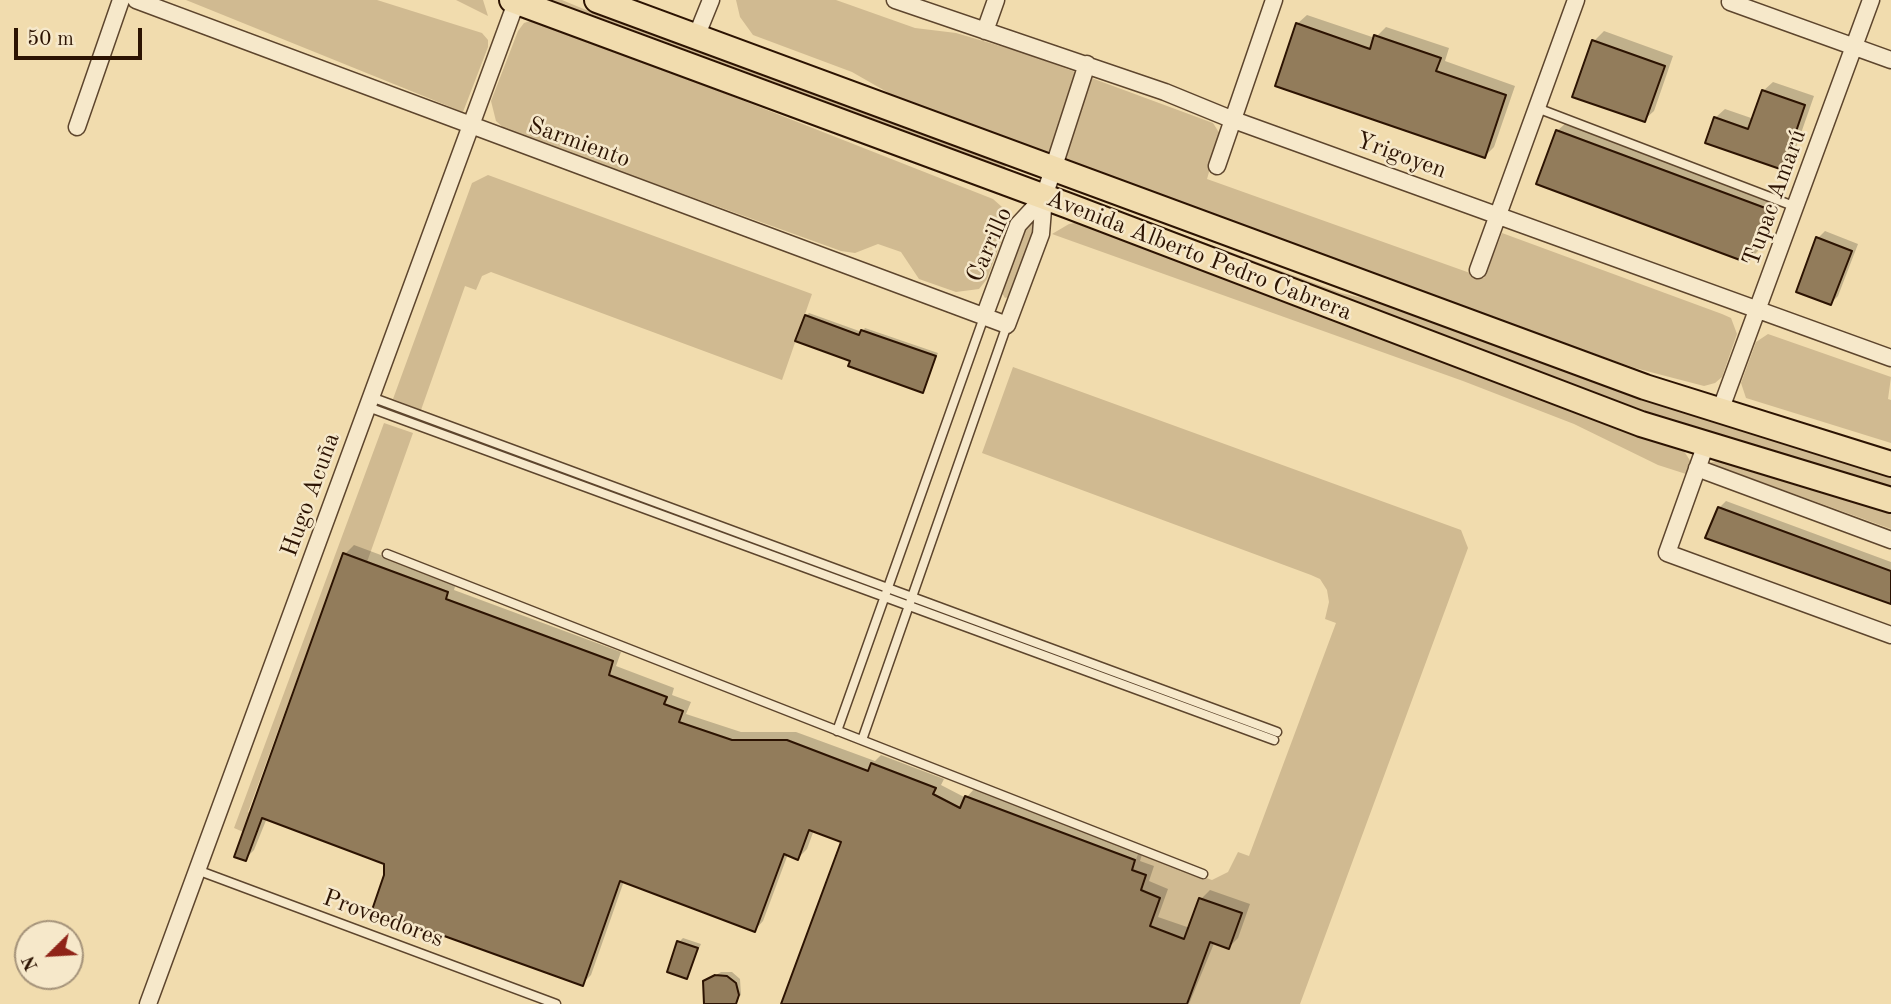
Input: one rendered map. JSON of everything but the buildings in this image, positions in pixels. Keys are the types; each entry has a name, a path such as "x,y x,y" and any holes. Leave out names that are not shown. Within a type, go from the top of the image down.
{"main road":[{"name":"Avenida Alberto Pedro Cabrera","path":"597,0 1054,171 1621,378 1891,464"},
{"name":"Avenida Alberto Pedro Cabrera","path":"515,1 1044,197 1610,412 1891,500"}],"street":[{"path":"77,127 121,0"},
{"name":"Sarmiento","path":"136,0 1007,325"},
{"path":"696,37 711,0"},
{"name":"Yrigoyen","path":"895,0 1087,64 1231,119 1891,358"},
{"path":"985,31 996,0"},
{"path":"1217,166 1274,0"},
{"path":"1478,270 1576,0"},
{"name":"Tupac Amarú","path":"1720,411 1871,0"},
{"name":"Hugo Acuña","path":"148,1004 515,1"},
{"path":"1730,2 1891,60"},
{"name":"Carrillo","path":"1007,325 1041,234 1044,197 1087,64"},
{"name":"Carrillo","path":"984,317 1018,225 1044,197"},
{"path":"1706,444 1667,553 1891,635"},
{"path":"1697,468 1891,540"}],"lane":[{"path":"1537,108 1796,207"},
{"path":"837,731 984,317"},
{"path":"862,740 1007,325"},
{"path":"370,402 889,588 912,602"},
{"path":"370,402 885,597 912,602 1276,736"},
{"path":"387,554 1203,874"},
{"name":"Proveedores","path":"197,870 556,1004"}],"shaded area":[{"path":"186,0 377,0 482,33 488,40 488,47 463,112"},
{"path":"456,0 483,0 488,16"},
{"path":"545,0 562,0 603,17 643,24 1007,160 1004,173"},
{"path":"736,0 836,0 915,28 956,33 1024,53 1213,123 1220,134 1207,179 1484,278 1502,233 1722,314 1731,318 1737,334 1722,377 1715,383 1704,386 1635,368 1443,301 908,104 852,72 753,35 740,17"},
{"path":"536,19 993,199 1002,207 1007,225 987,279 979,289 956,292 919,279 901,252 878,244 855,253 841,251 506,130 496,121 491,101 518,31 524,23"},
{"path":"488,175 812,294 782,380 491,272 482,276 476,290 465,286 421,410 393,399 472,183"},
{"path":"1068,192 1341,293 1406,308 1891,474 1891,489 1650,413 1067,195"},
{"path":"1032,222 1034,229 1009,297 1005,298 1002,293 1027,226"},
{"path":"1080,222 1682,448 1691,462 1686,474 1658,465 1574,424 1463,381 1052,234 1069,224"},
{"path":"1768,334 1891,377 1888,399 1891,400 1891,443 1746,398 1741,383 1756,342"},
{"path":"1013,367 1461,530 1468,548 1300,1004 1187,1004 1210,942 1229,949 1242,913 1200,898 1184,939 1150,926 1160,898 1141,890 1146,875 1132,870 1138,854 1212,880 1228,872 1238,852 1249,856 1336,623 1325,619 1329,602 1327,590 1320,579 1311,575 982,453"},
{"path":"384,423 413,433 367,562 343,554 248,812 262,818 255,837 234,828"},
{"path":"1720,460 1891,511 1891,529 1709,463"}]}
